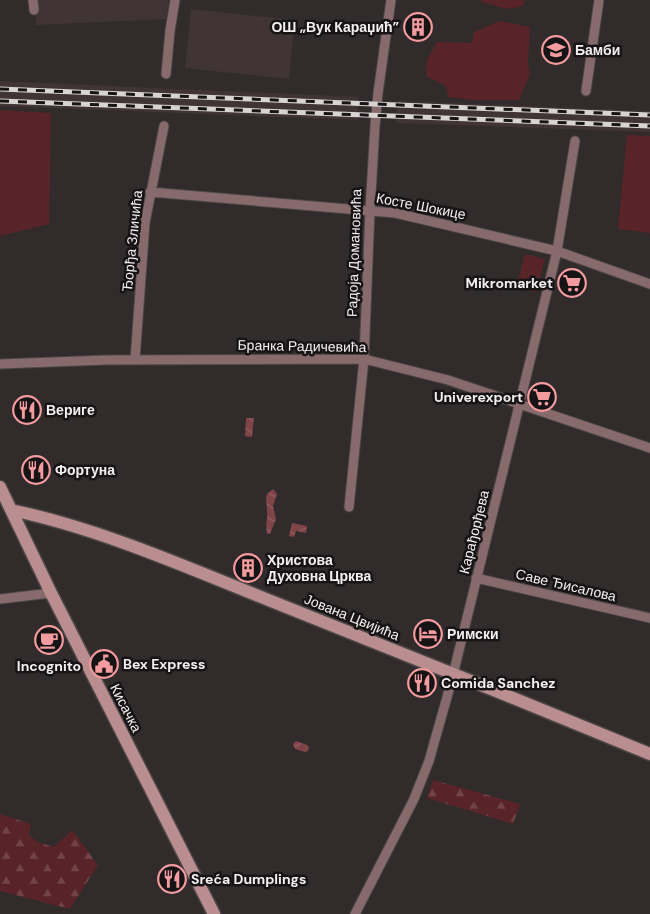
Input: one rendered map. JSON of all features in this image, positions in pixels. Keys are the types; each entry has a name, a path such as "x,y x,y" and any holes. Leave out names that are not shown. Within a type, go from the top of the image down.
{"street":[{"path":"33,0 34,10"},
{"path":"166,74 170,31 176,0"},
{"name":"Радоја Домановића","path":"349,507 364,359 370,210 378,92 391,0"},
{"path":"586,91 600,0"},
{"name":"Ђорђа Зличића","path":"135,360 145,223 164,126"},
{"name":"Карађорђева","path":"355,914 414,799 428,761 454,673 557,251 576,141"},
{"name":"Косте Шокице","path":"150,192 370,210 406,215 557,251 650,284"},
{"name":"Бранка Радичевића","path":"0,364 135,360 364,359 448,380 650,448"},
{"name":"Кисачка","path":"0,487 51,593 214,914"},
{"name":"Јована Цвијића","path":"11,510 88,530 454,673 650,754"},
{"name":"Саве Ђисалова","path":"476,578 650,618"},
{"path":"0,599 51,593"}],"shaded area":[{"path":"35,0 169,0 166,19 36,25"},
{"path":"191,9 295,20 289,79 185,68"},
{"path":"0,81 359,97 357,120 0,106"},
{"path":"398,101 650,111 650,132 396,123"}],"green space":[{"path":"482,0 525,0 523,6 508,9 481,2"},
{"path":"500,21 530,27 528,63 530,74 519,100 474,100 448,97 446,86 426,76 427,60 437,42 472,43 474,32"},
{"path":"0,110 51,113 49,224 0,236"},
{"path":"627,135 650,136 650,233 618,229"},
{"path":"525,254 545,259 536,292 516,287"},
{"path":"433,780 520,804 513,824 427,798"},
{"path":"0,814 31,824 29,835 37,842 54,847 72,830 98,865 70,909 0,891"}],"water":[{"path":"246,418 254,418 252,437 245,436"},
{"path":"273,489 277,494 273,506 276,519 270,534 267,534 266,497"},
{"path":"292,523 307,526 306,533 296,531 294,537 289,536"},
{"path":"296,741 307,745 309,747 308,751 295,749 293,744"}],"railway":[{"path":"0,89 650,115"},
{"path":"0,101 650,126"}],"place":[{"name":"ОШ „Вук Караџић”","path":"418,27"},
{"name":"Бамби","path":"556,50"},
{"name":"Mikromarket","path":"572,283"},
{"name":"Univerexport","path":"542,397"},
{"name":"Вериге","path":"27,410"},
{"name":"Фортуна","path":"36,470"},
{"name":"Христова Духовна Црква","path":"248,568"},
{"name":"Римски","path":"428,634"},
{"name":"Incognito","path":"49,640"},
{"name":"Bex Express","path":"104,664"},
{"name":"Comida Sanchez","path":"422,683"},
{"name":"Sreća Dumplings","path":"172,879"}]}
